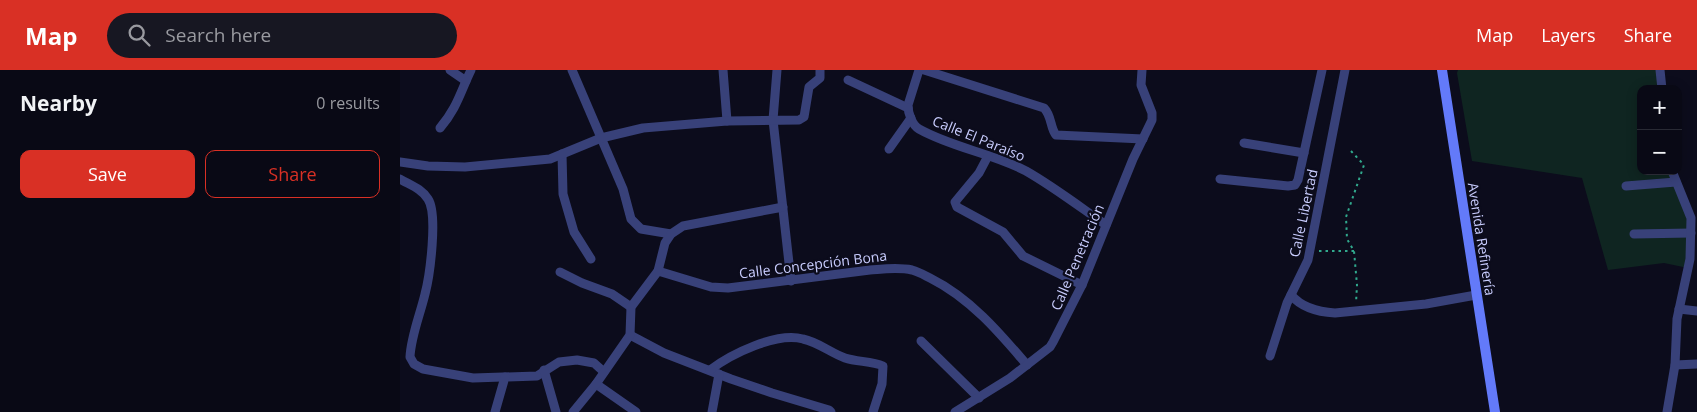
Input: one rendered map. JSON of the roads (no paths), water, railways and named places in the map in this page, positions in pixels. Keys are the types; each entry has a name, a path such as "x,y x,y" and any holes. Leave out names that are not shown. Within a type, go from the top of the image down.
{"main road":[{"name":"Avenida Refinería","path":"1442,70 1494,412"}],"street":[{"path":"450,70 466,81"},
{"path":"440,128 458,103 471,70"},
{"path":"572,70 623,189 631,219 641,229 671,234"},
{"path":"723,70 727,120"},
{"path":"777,70 773,120 792,281"},
{"path":"400,162 428,166 465,167 550,158 601,138 643,128 727,120 799,120 804,117 809,87 820,78 820,70"},
{"path":"848,80 908,108 919,70"},
{"path":"924,70 1040,106 1050,114 1056,135 1143,139"},
{"name":"Calle Penetración","path":"955,412 1010,378 1054,342 1082,285 1143,139 1150,127 1152,116 1141,85 1142,70"},
{"path":"1220,179 1288,186 1295,184 1298,180 1322,70"},
{"name":"Calle Libertad","path":"1270,356 1291,295 1308,260 1345,70"},
{"path":"1660,70 1662,85"},
{"name":"Calle El Paraíso","path":"908,108 918,128 988,156 995,157 1026,172 1106,225"},
{"path":"889,149 912,118"},
{"path":"1244,143 1304,153"},
{"path":"562,154 563,194 574,232 590,259"},
{"path":"988,156 979,173 956,202 956,207 1002,232 1023,256 1082,285"},
{"path":"1667,412 1675,365 1677,319 1690,259 1691,218 1693,211 1673,175"},
{"path":"400,179 417,187 428,199 433,216 426,291 410,344 410,357 414,364 432,372 473,378 537,376 559,362 577,360 594,363 604,372"},
{"path":"1626,186 1676,182"},
{"path":"573,412 596,384 630,334 632,306 658,271 665,243 671,234 683,226 783,207"},
{"path":"1634,234 1691,233"},
{"name":"Calle Concepción Bona","path":"658,271 710,287 728,288 870,270 893,268 914,271 956,293 994,326 1027,365"},
{"path":"560,272 582,283 612,294 632,306"},
{"path":"1291,295 1303,306 1335,313 1426,304 1476,295"},
{"path":"1679,309 1697,311"},
{"path":"630,334 664,353 772,393 831,412"},
{"path":"712,412 715,372 733,355 777,339 802,339 848,358 883,366 882,384 874,412"},
{"path":"921,341 979,398"},
{"path":"1675,365 1697,364"},
{"path":"544,370 556,412"},
{"path":"495,412 505,377"},
{"path":"596,384 636,412"}]}
